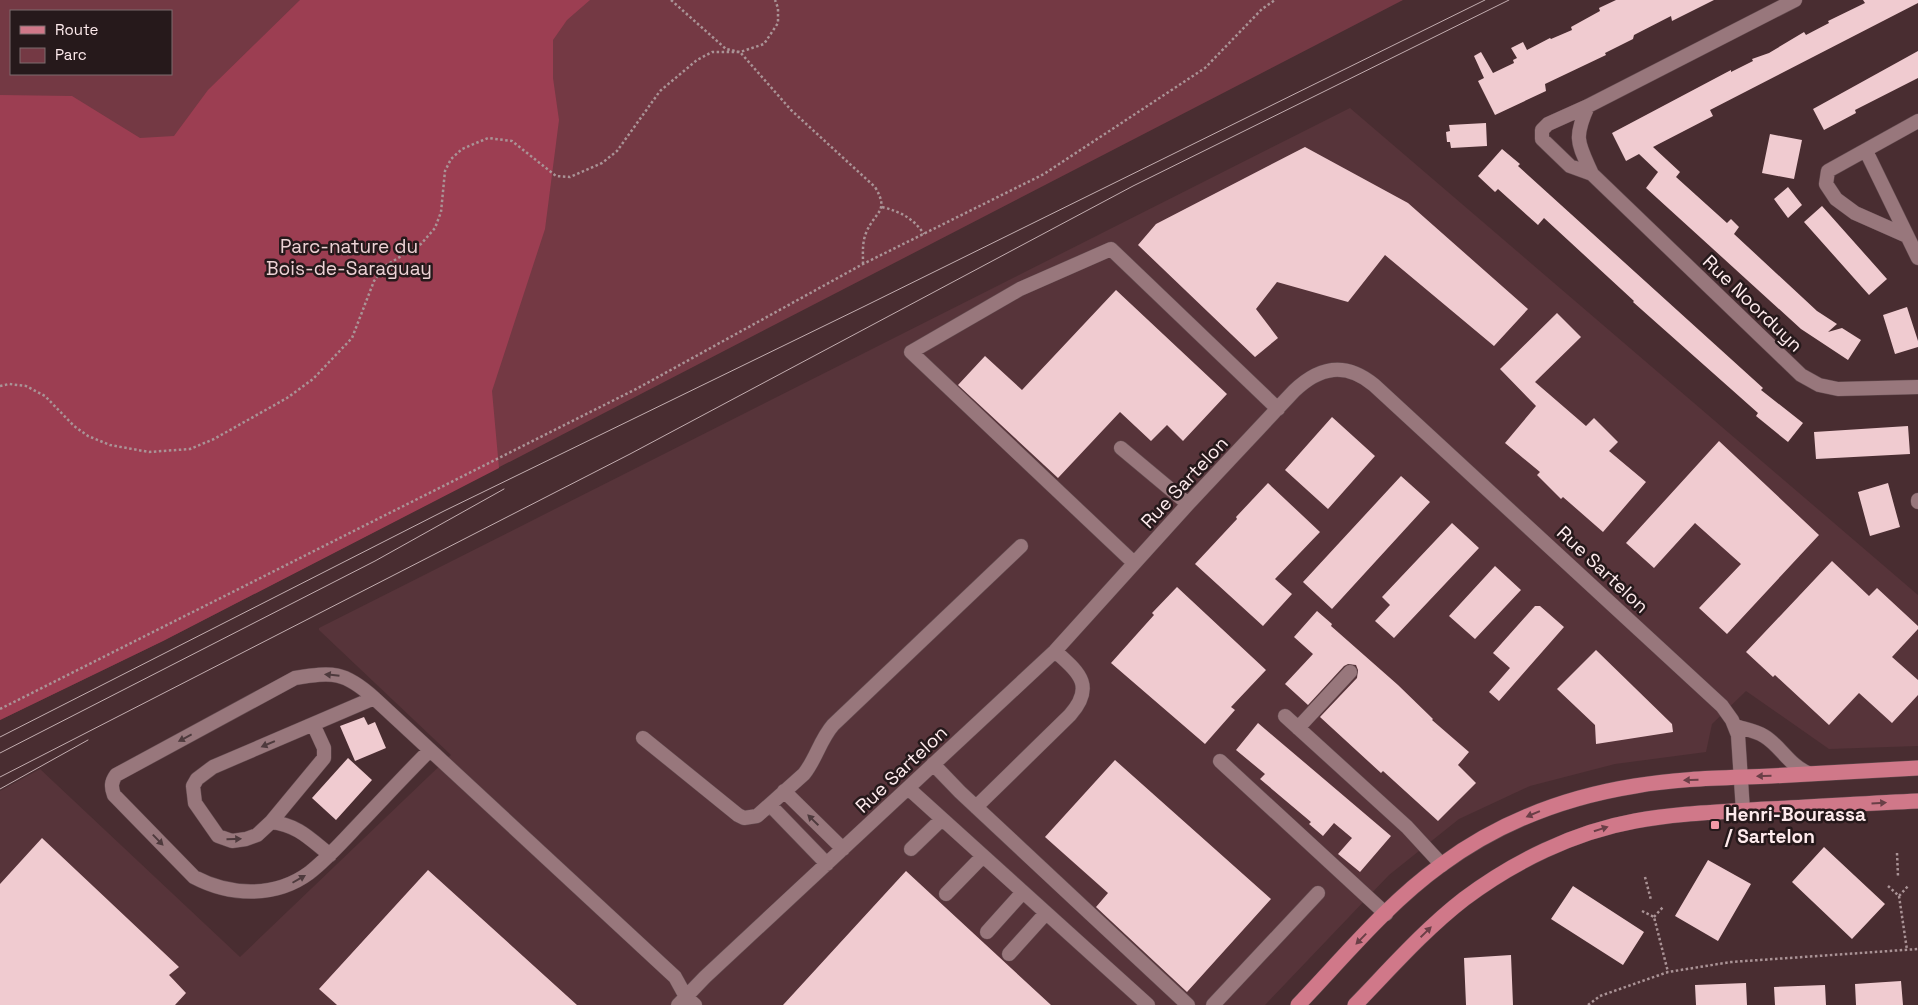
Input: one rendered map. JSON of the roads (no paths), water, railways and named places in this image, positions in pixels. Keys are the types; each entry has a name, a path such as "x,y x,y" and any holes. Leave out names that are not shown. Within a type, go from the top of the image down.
{"main road":[{"path":"1298,1005 1414,887 1466,848 1504,827 1543,810 1578,798 1615,789 1656,783 1918,768"},
{"path":"1355,1005 1414,944 1463,900 1498,876 1536,855 1583,835 1632,821 1674,815 1918,800"}],"street":[{"name":"Rue Noorduyn","path":"1592,174 1570,166 1542,139 1542,130 1548,124 1588,106 1795,0"},
{"name":"Rue Noorduyn","path":"1588,106 1580,124 1578,144 1592,174 1801,375 1819,385 1838,389 1918,387"},
{"path":"1907,236 1855,213 1836,199 1826,184 1828,171 1918,121"},
{"path":"1866,150 1918,258"},
{"path":"1134,563 911,352 1020,289 1111,249 1278,409"},
{"name":"Rue Sartelon","path":"686,1002 705,977 1055,651 1188,504 1278,409 1308,379 1323,372 1344,370 1365,378 1714,698 1728,713 1735,726 1739,744 1742,811"},
{"path":"1122,448 1188,504"},
{"path":"643,738 738,815 751,818 770,806 810,766 824,736 833,725 1021,546"},
{"path":"976,807 1070,715 1081,699 1083,682 1080,676 1055,651"},
{"path":"1298,728 1350,672"},
{"path":"430,751 330,855 308,873 291,883 269,890 254,892 233,891 205,883 194,877 114,795 112,787 112,781 116,775 295,678 321,674 336,675 354,682 374,698 675,977 686,1002"},
{"path":"313,724 324,748 324,758 271,822 257,835 232,841 218,836 195,803 193,786 197,779 213,767 313,724 374,698"},
{"path":"1285,716 1406,827 1442,865"},
{"path":"1735,726 1765,736 1790,761 1802,771 1810,774"},
{"path":"1220,760 1386,914"},
{"path":"934,764 976,807 1188,1005"},
{"path":"908,788 1046,913 1140,1002"},
{"path":"784,792 843,849"},
{"path":"770,806 827,864"},
{"path":"911,849 942,819"},
{"path":"271,822 295,828 330,855"},
{"path":"946,894 983,856"},
{"path":"987,932 1023,892"},
{"path":"1213,1005 1318,893"},
{"path":"1009,954 1046,913"}],"tram line":[{"path":"0,737 444,511 1485,0"},
{"path":"0,777 630,454 1133,186 1509,0"},
{"path":"0,753 375,561 504,489"},
{"path":"0,789 88,740"}],"place":[{"name":"Henri-Bourassa / Sartelon","path":"1715,825"}],"park label":[{"name":"Parc-nature du Bois-de-Saraguay","path":"349,257"}]}
